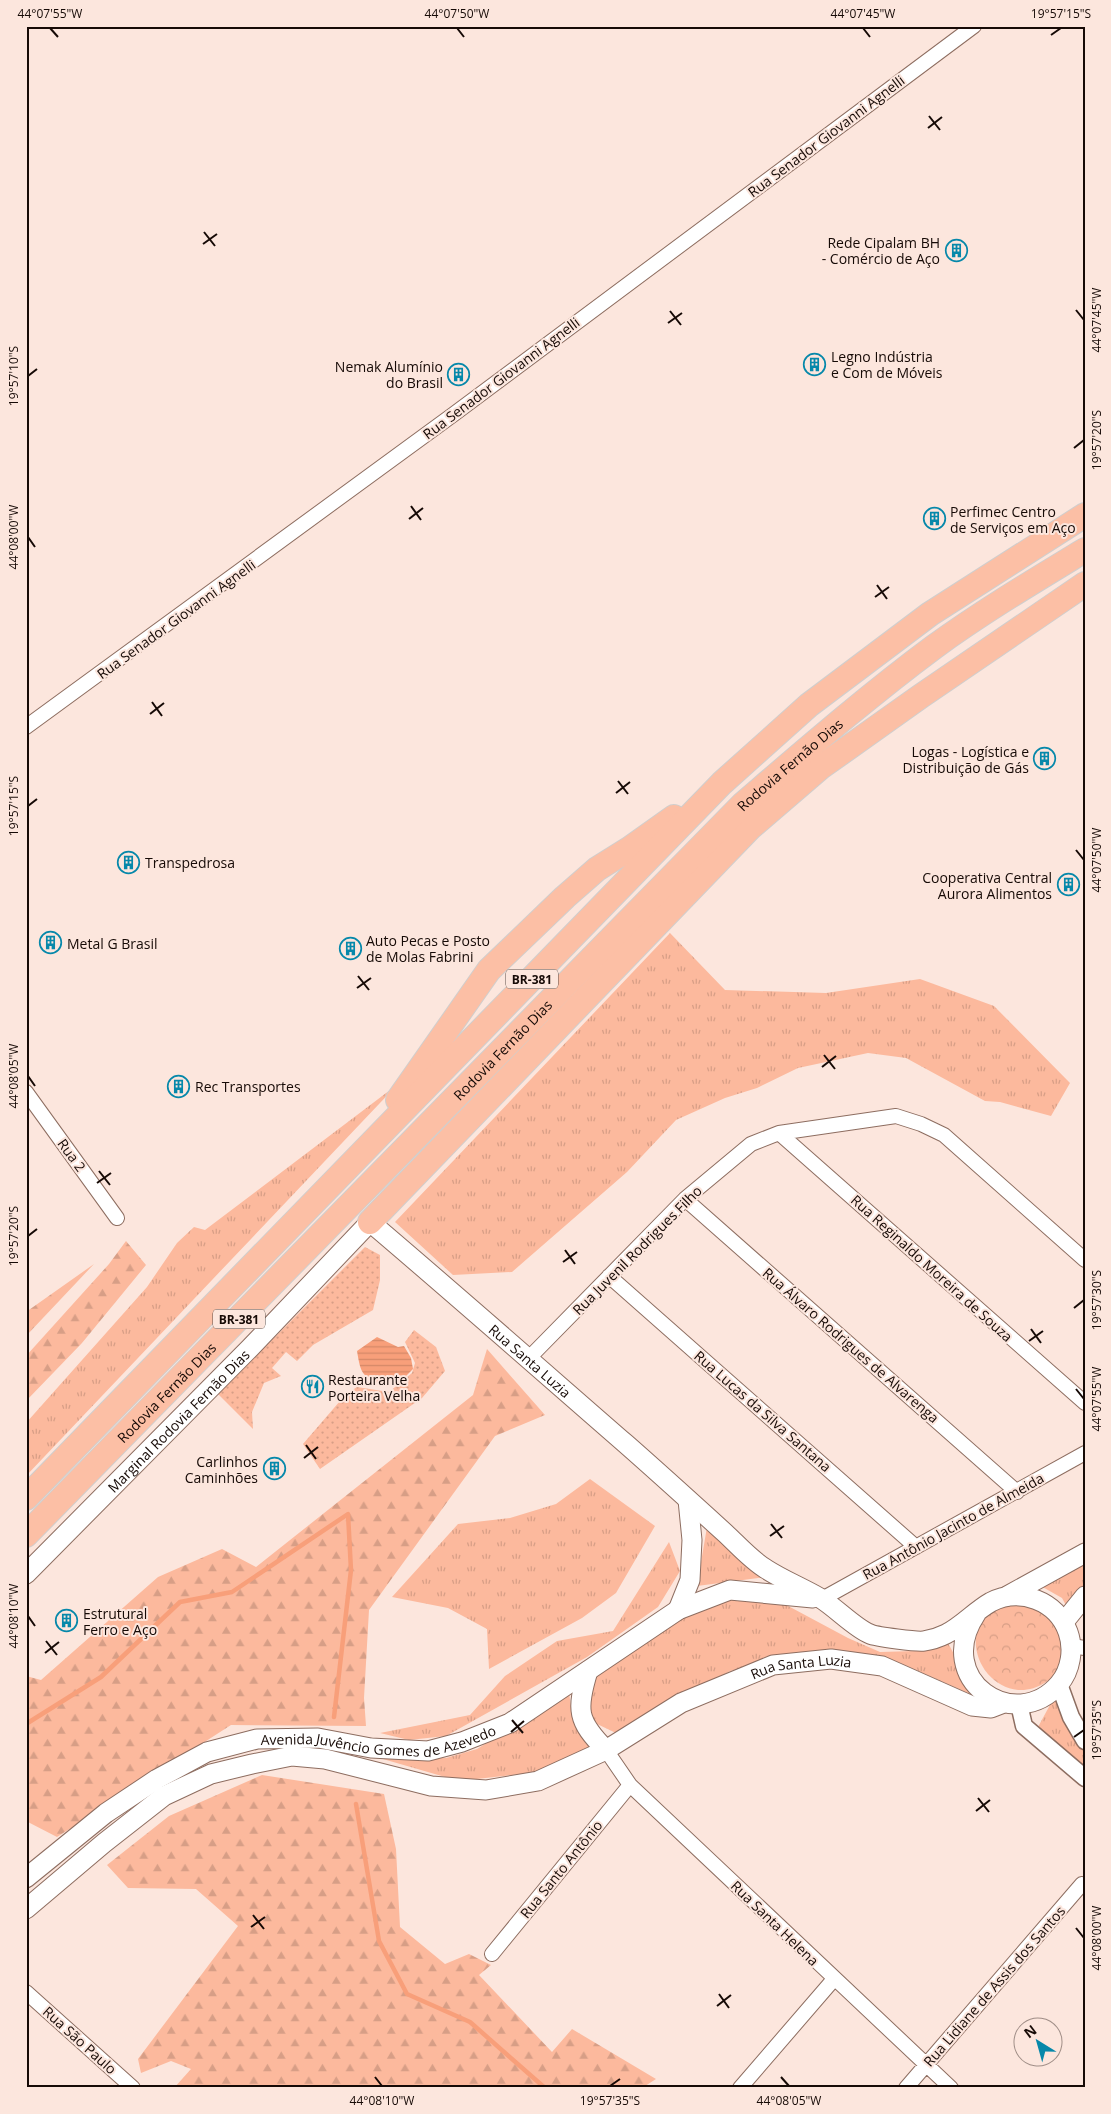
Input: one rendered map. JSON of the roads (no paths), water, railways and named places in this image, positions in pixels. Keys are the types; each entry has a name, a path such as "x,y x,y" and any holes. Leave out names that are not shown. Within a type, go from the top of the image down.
{"highway":[{"name":"Rodovia Fernão Dias","path":"26,1498 722,783 809,704 930,614 1085,515"},
{"name":"Rodovia Fernão Dias","path":"26,1535 743,804 844,717 936,646 1034,580 1085,550"},
{"name":"BR-381","path":"370,1222 750,828 821,768 921,696 1085,584"},
{"path":"360,1155 489,970 597,869 629,849 722,783"}],"main road":[{"name":"Rua Santa Luzia","path":"370,1222 765,1568 822,1599 869,1634 922,1642 945,1634 976,1614"},
{"name":"Marginal Rodovia Fernão Dias","path":"26,1574 250,1348 370,1222"},
{"path":"678,1610 690,1580 692,1540 688,1500"},
{"path":"26,1588 80,1520"},
{"path":"1006,1597 1023,1596 1039,1600 1053,1609 1064,1622 1069,1634 1078,1647 1059,1684 1048,1694 1034,1701 1011,1703 989,1696 977,1686 968,1673 963,1658 963,1642 968,1627 976,1614 990,1603 1006,1597 1085,1553"},
{"name":"Avenida Juvêncio Gomes de Azevedo","path":"26,1878 106,1813 157,1779 207,1752 257,1739 318,1738 371,1748 428,1751 462,1742 510,1723 678,1610 730,1590 822,1599"},
{"path":"1064,1622 1085,1596"},
{"name":"Rua Santa Luzia","path":"606,1750 681,1703 773,1665 831,1659 882,1666 972,1706 991,1708 1011,1703"},
{"path":"588,1671 582,1691 580,1709 584,1725 606,1750"},
{"name":"Avenida Juvêncio Gomes de Azevedo","path":"26,1909 104,1843 164,1796 211,1774 292,1756 325,1759 430,1786 486,1790 538,1781 606,1750"}],"street":[{"name":"Rua Senador Giovanni Agnelli","path":"26,727 446,420 974,26"},
{"name":"Rua 2","path":"26,1092 117,1218"},
{"name":"Rua Juvenil Rodrigues Filho","path":"528,1359 684,1198 751,1144 779,1132 896,1116 920,1124 944,1135 1085,1260"},
{"name":"Rua Reginaldo Moreira de Souza","path":"779,1132 1085,1404"},
{"name":"Rua Álvaro Rodrigues de Alvarenga","path":"684,1198 1017,1492"},
{"name":"Rua Lucas da Silva Santana","path":"609,1276 916,1547"},
{"name":"Rua Antônio Jacinto de Almeida","path":"822,1599 1085,1453"},
{"path":"1059,1684 1071,1717 1085,1741"},
{"path":"1011,1703 1024,1726 1085,1778"},
{"name":"Rua Santa Helena","path":"606,1750 630,1785 951,2088"},
{"name":"Rua Santo Antônio","path":"492,1954 630,1785"},
{"name":"Rua Lidiane de Assis dos Santos","path":"906,2088 1082,1884"},
{"path":"740,2088 834,1979"},
{"name":"Rua São Paulo","path":"26,1992 133,2088"}],"waterway":[{"path":"26,1724 101,1677 180,1602 232,1592 348,1514 351,1570 334,1717"},
{"path":"356,1804 379,1941 407,1994 470,2022 545,2088"}],"place":[{"name":"Rede Cipalam BH - Comércio de Aço","path":"956,250"},
{"name":"Legno Indústria e Com de Móveis","path":"815,364"},
{"name":"Nemak Alumínio do Brasil","path":"459,374"},
{"name":"Perfimec Centro de Serviços em Aço","path":"934,519"},
{"name":"Logas - Logística e Distribuição de Gás","path":"1045,759"},
{"name":"Transpedrosa","path":"129,862"},
{"name":"Cooperativa Central Aurora Alimentos","path":"1068,885"},
{"name":"Metal G Brasil","path":"51,943"},
{"name":"Auto Pecas e Posto de Molas Fabrini","path":"350,948"},
{"name":"Rec Transportes","path":"179,1086"},
{"name":"Restaurante Porteira Velha","path":"312,1387"},
{"name":"Carlinhos Caminhões","path":"274,1469"},
{"name":"Estrutural Ferro e Aço","path":"67,1621"}]}
